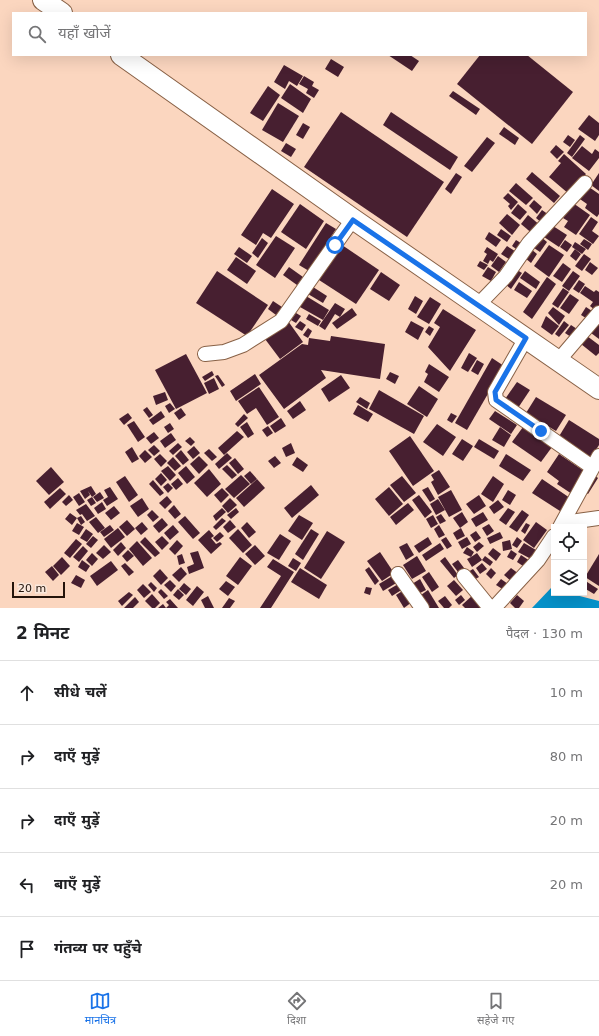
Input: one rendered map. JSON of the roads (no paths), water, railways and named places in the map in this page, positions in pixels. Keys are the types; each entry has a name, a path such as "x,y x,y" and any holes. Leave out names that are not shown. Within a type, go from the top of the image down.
{"main road":[{"path":"43,0 61,12"},
{"path":"122,56 353,220 478,304 599,389"}],"street":[{"path":"478,304 506,276 529,243 584,183"},
{"path":"205,354 224,352 243,345 281,320 353,220"},
{"path":"558,360 599,313"},
{"path":"526,338 495,392 496,400 596,462 563,524"},
{"path":"567,524 599,518"},
{"path":"494,608 538,560 551,540"},
{"path":"398,574 422,608"},
{"path":"464,576 490,608"}],"water":[{"path":"551,588 551,596 580,596 599,601 599,608 532,608"}]}
